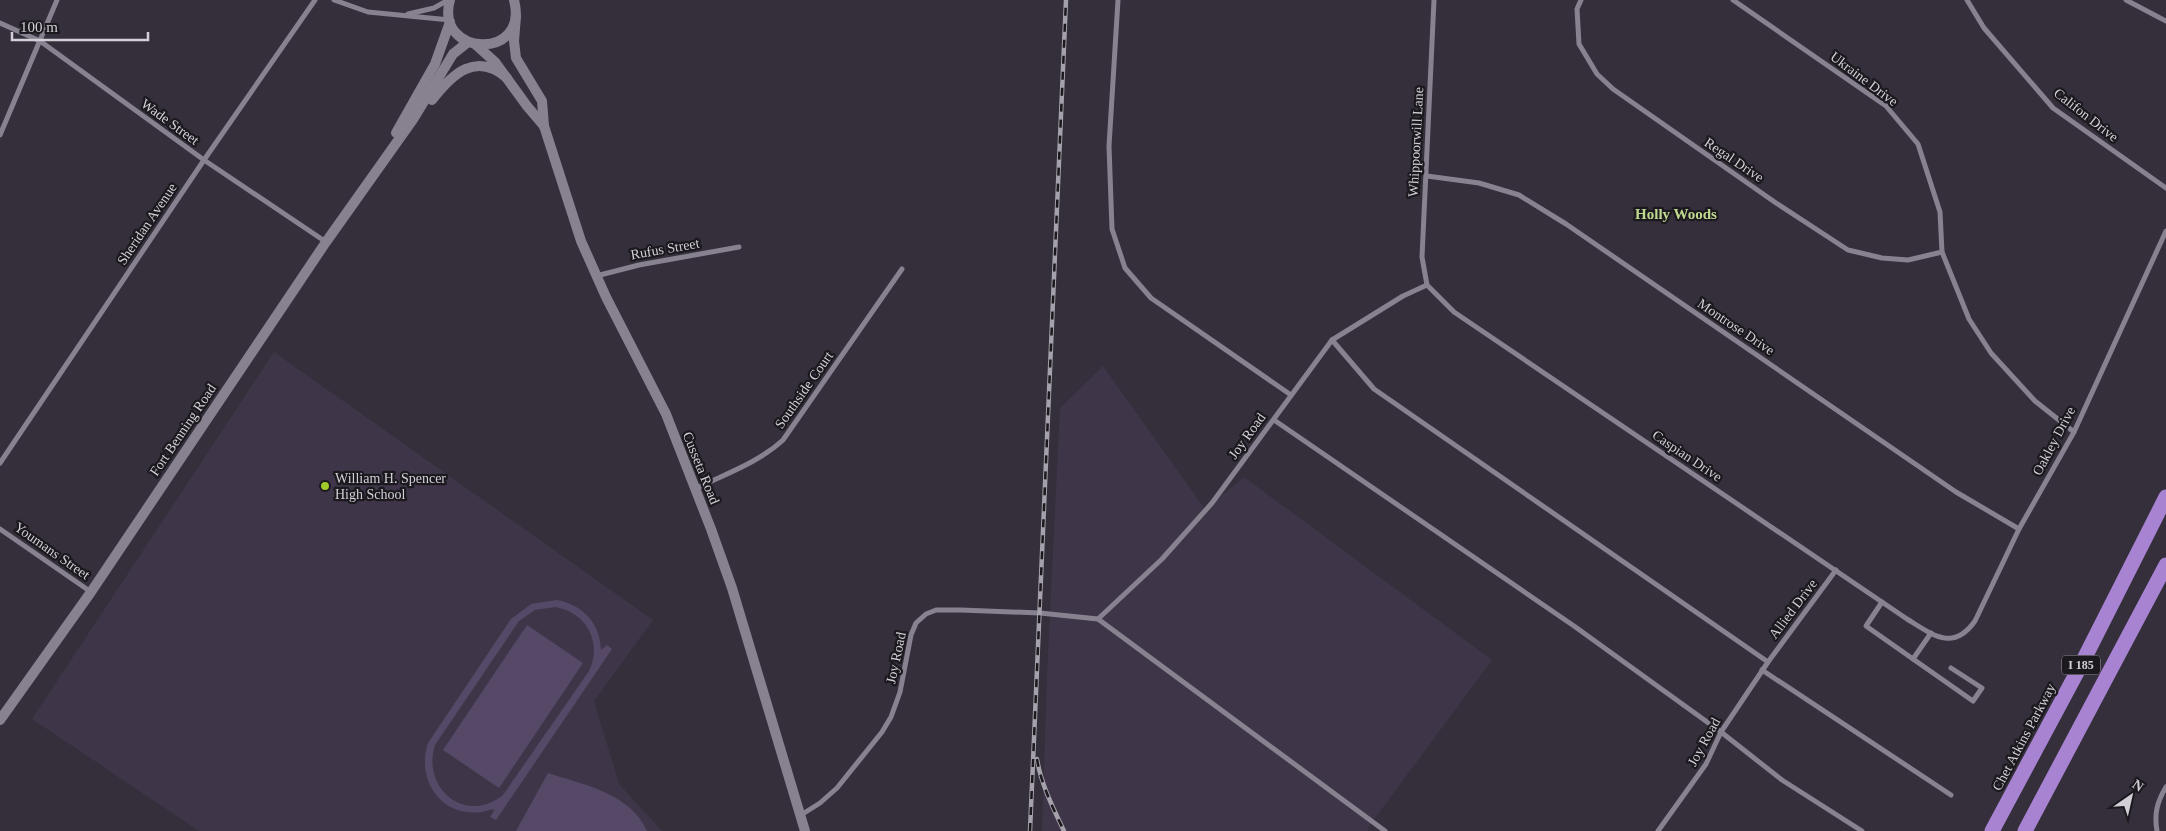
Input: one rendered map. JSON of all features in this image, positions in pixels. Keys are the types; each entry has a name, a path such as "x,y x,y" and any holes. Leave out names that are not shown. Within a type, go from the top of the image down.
{"highway":[{"name":"Chet Atkins Parkway","path":"1992,831 2086,654 2166,497"},
{"name":"I 185","path":"2025,831 2166,565"}],"street":[{"path":"0,135 58,0"},
{"name":"Sheridan Avenue","path":"0,463 204,160 315,0"},
{"path":"334,0 368,12 450,21"},
{"path":"405,15 434,8 449,0"},
{"name":"Fort Benning Road","path":"388,153 392,140 435,64 450,21 448,13 449,0"},
{"path":"1118,0 1109,146 1112,229 1125,268 1151,298 1291,395"},
{"name":"Whippoorwill Lane","path":"1427,285 1422,257 1434,0"},
{"name":"Regal Drive","path":"1581,0 1577,9 1579,44 1597,74 1612,89 1649,116 1848,250 1882,258 1908,260 1942,252"},
{"name":"Ukraine Drive","path":"1734,0 1886,106 1918,144 1940,212 1942,252 1969,319 1992,353 2035,401 2074,432"},
{"name":"Califon Drive","path":"1967,0 1984,28 2053,108 2166,188"},
{"path":"2126,0 2166,21"},
{"path":"472,43 491,44 505,37 514,24 517,6"},
{"name":"Cusseta Road","path":"517,6 514,40 516,58 542,101 544,126 580,241 596,277 666,414 695,489 732,588 805,831"},
{"name":"Cusseta Road","path":"450,21 461,37 472,43 495,62 526,106 544,126"},
{"name":"Wade Street","path":"0,24 40,41 204,160 326,242"},
{"name":"Fort Benning Road","path":"0,720 91,592 326,242 414,118 453,54 472,43"},
{"path":"414,118 424,110 447,80 467,68 493,68 507,78"},
{"name":"Montrose Drive","path":"1427,176 1479,184 1519,195 1566,224 1956,492 2019,529"},
{"name":"Oakley Drive","path":"1939,638 1953,639 1968,630 1975,621 2019,529 2074,432 2166,231"},
{"name":"Rufus Street","path":"596,277 639,265 739,246"},
{"name":"Southside Court","path":"695,489 771,452 783,440 902,269"},
{"name":"Joy Road","path":"801,816 820,803 836,788 882,732 891,717 900,692 911,635 916,623 926,614 936,610 961,610 1040,613 1098,619 1162,559 1206,510 1332,340 1403,296 1427,285"},
{"name":"Caspian Drive","path":"1427,285 1454,312 1882,602 1939,638"},
{"path":"1332,340 1374,389 1768,662"},
{"path":"1274,420 1574,626 1721,732 1782,780 1862,831"},
{"name":"Youmans Street","path":"0,528 91,592"},
{"name":"Allied Drive","path":"1768,662 1836,570"},
{"path":"1882,602 1866,626 1973,702 1982,688 1951,668"},
{"path":"1098,619 1385,831"},
{"path":"1914,659 1931,633"},
{"name":"Joy Road","path":"1658,831 1706,764 1721,732 1768,662"},
{"path":"1762,670 1951,795"},
{"path":"2157,831 2155,817 2158,803 2166,787"}],"shaded area":[{"name":"William H. Spencer High School","path":"274,352 653,620 594,701 619,784 662,831 199,831 32,719"},
{"path":"1103,366 1205,509 1244,477 1492,660 1367,829 1369,831 1042,831 1047,675 1060,408"},
{"path":"557,600 575,606 593,624 600,640 601,650 607,645 612,649 496,820 490,817 494,811 493,809 477,812 462,811 449,806 439,798 431,787 426,773 425,759 428,743 511,619 531,604","holes":["555,607 566,610 583,622 593,639 593,660 589,671 503,795 489,803 475,806 462,804 450,798 441,788 435,776 432,761 435,745 519,621 535,610"]},
{"path":"527,625 583,663 499,788 443,750"},
{"path":"548,773 605,792 618,799 639,818 647,831 516,831"}],"railway":[{"path":"1030,831 1066,0"},
{"path":"1037,759 1044,787 1064,831"}],"place":[{"name":"William H. Spencer High School","path":"325,486"}],"district":[{"name":"Holly Woods","path":"1676,214"}]}
